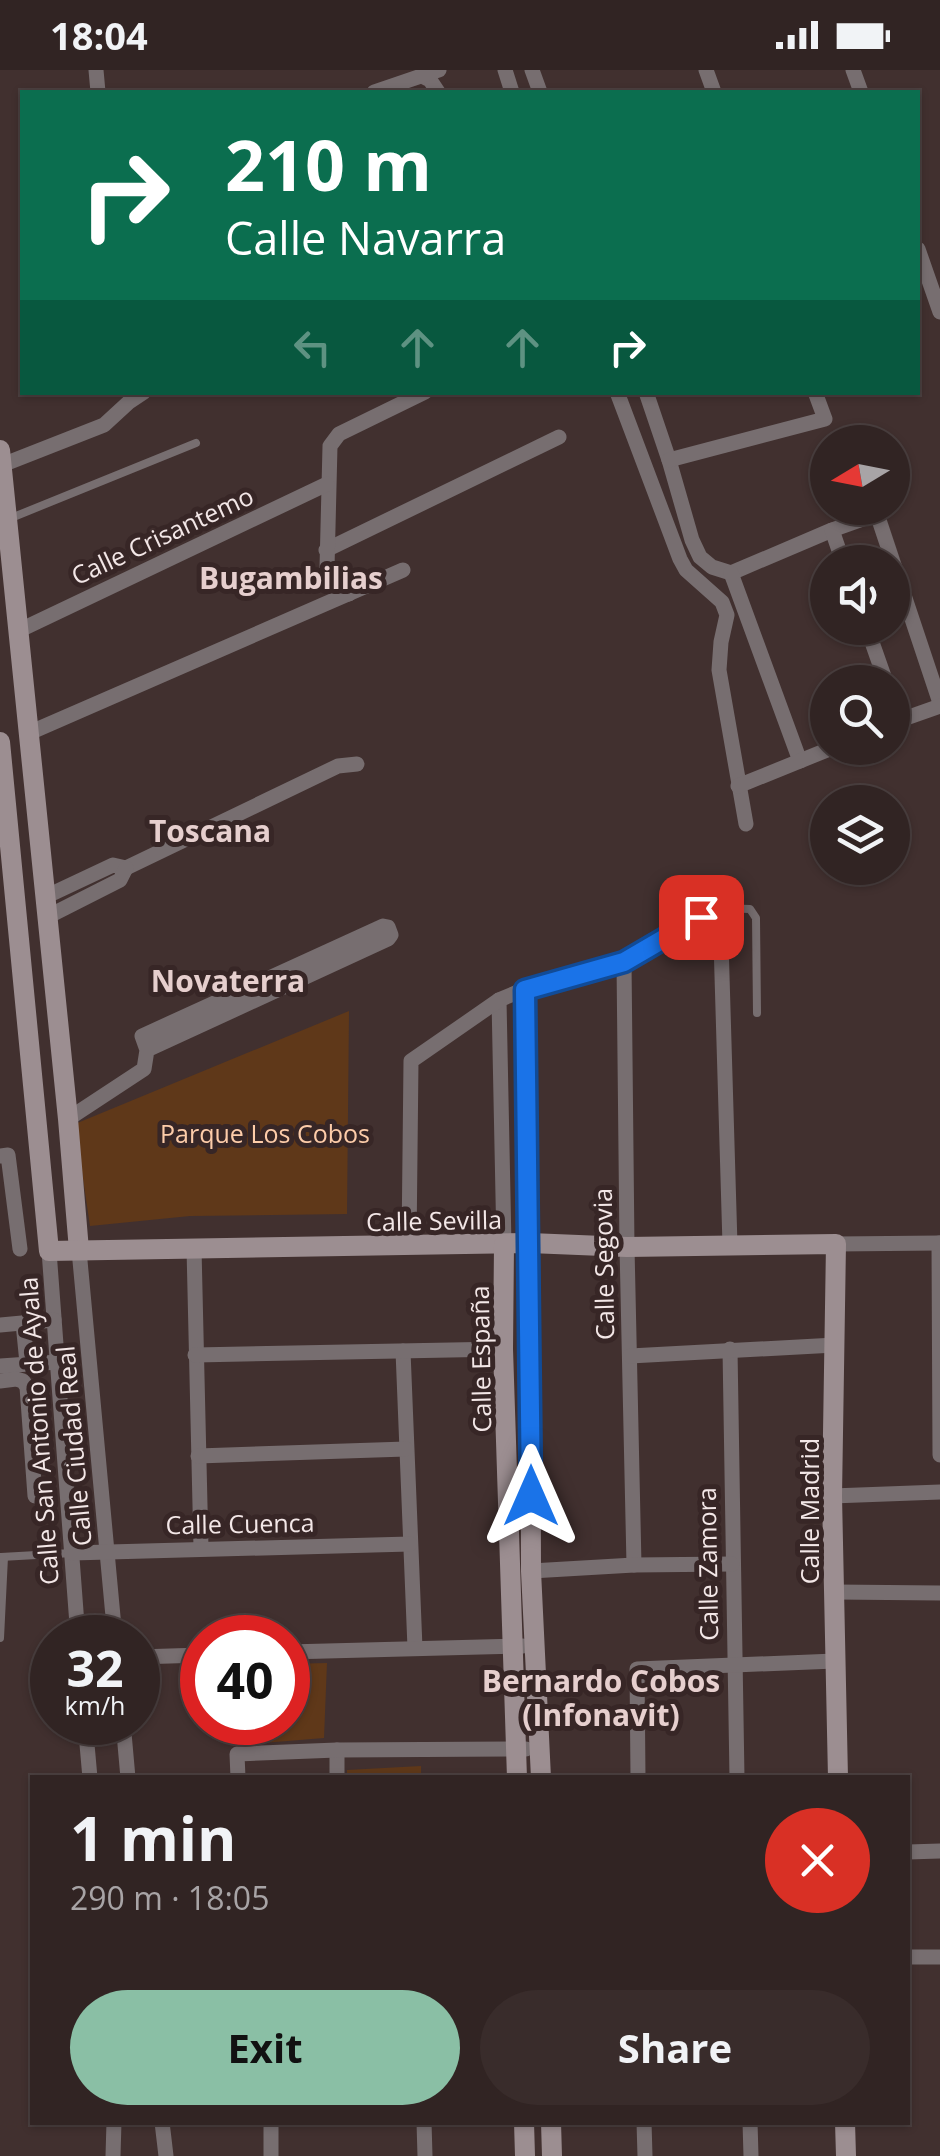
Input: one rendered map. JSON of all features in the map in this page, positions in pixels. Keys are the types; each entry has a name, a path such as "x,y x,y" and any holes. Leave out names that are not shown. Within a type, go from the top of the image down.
{"street":[{"path":"380,90 438,70"},
{"path":"422,76 437,90"},
{"path":"920,255 940,312"},
{"path":"79,1250 29,733 6,559 1,458 104,425 140,395"},
{"path":"349,594 330,577 327,568 330,446 339,434 420,395"},
{"path":"618,395 680,560 722,602 726,614 720,670 746,824"},
{"path":"647,395 692,540 700,557 712,567 731,573 844,525"},
{"path":"669,460 824,418 816,395"},
{"path":"326,550 559,437"},
{"name":"Calle Crisantemo","path":"18,631 327,484"},
{"path":"881,525 940,704 910,716"},
{"path":"832,530 837,545"},
{"path":"29,733 403,570"},
{"path":"731,573 800,761"},
{"path":"726,614 744,609"},
{"name":"Calle San Antonio de Ayala","path":"0,742 50,1251 76,1615"},
{"path":"738,786 810,757"},
{"path":"46,907 120,880 126,868 338,766 358,764"},
{"path":"409,1245 411,1061 499,1000 624,962 720,908 730,1245"},
{"path":"68,1119 144,1070 147,1050 142,1036 220,1009 388,939 391,930 383,926 288,978"},
{"path":"21,960 52,958"},
{"name":"Calle Segovia","path":"624,962 634,1565"},
{"name":"Calle España","path":"525,990 531,1570 541,1775"},
{"name":"Calle España","path":"499,1000 503,1349 517,1775"},
{"path":"4,1156 6,1188 20,1249"},
{"name":"Calle Sevilla","path":"50,1251 530,1243 627,1247 940,1244"},
{"name":"Calle Madrid","path":"836,1244 832,1496 838,1775"},
{"path":"940,1244 940,1455"},
{"path":"194,1248 200,1548"},
{"name":"Calle Ciudad Real","path":"79,1250 113,1615"},
{"path":"0,1325 54,1320"},
{"path":"23,1323 28,1364"},
{"path":"630,1356 835,1345"},
{"path":"195,1355 503,1349"},
{"name":"Calle Zamora","path":"730,1350 737,1775"},
{"path":"404,1351 415,1648"},
{"path":"0,1366 58,1362"},
{"path":"0,1381 16,1379 26,1387 36,1496"},
{"path":"198,1456 406,1449"},
{"path":"832,1496 940,1492"},
{"name":"Calle Cuenca","path":"72,1554 410,1544"},
{"path":"531,1570 732,1564"},
{"path":"835,1592 940,1593"},
{"path":"310,1651 535,1646"},
{"path":"638,1775 637,1668 835,1661"},
{"path":"87,1745 90,1775"},
{"path":"125,1745 128,1775"},
{"path":"238,1775 237,1754 540,1749"},
{"path":"336,1750 337,1775"},
{"path":"910,1852 940,1850"},
{"path":"910,1957 940,1957"},
{"path":"113,2156 114,2125"},
{"path":"162,2125 166,2156"},
{"path":"271,2125 272,2156"},
{"path":"424,2125 425,2156"},
{"path":"524,2125 525,2156"},
{"path":"551,2125 552,2156"},
{"path":"644,2125 644,2156"},
{"path":"750,2125 750,2156"},
{"path":"844,2125 846,2156"}],"lane":[{"path":"7,520 196,443"},
{"path":"720,908 750,909 756,918 757,1013"},
{"path":"0,1638 2,1557 72,1554"}],"green space":[{"name":"Parque Los Cobos","path":"349,1011 347,1214 190,1216 90,1226 75,1124"},
{"path":"310,1663 327,1663 324,1738 310,1739"},
{"path":"421,1766 421,1775 347,1775 347,1770"}],"district":[{"name":"Bugambilias","path":"291,577"},
{"name":"Toscana","path":"210,830"},
{"name":"Novaterra","path":"228,980"},
{"name":"Bernardo Cobos (Infonavit)","path":"601,1697"}],"route":[{"path":"531,1496 525,990 624,962 701,917"}]}
